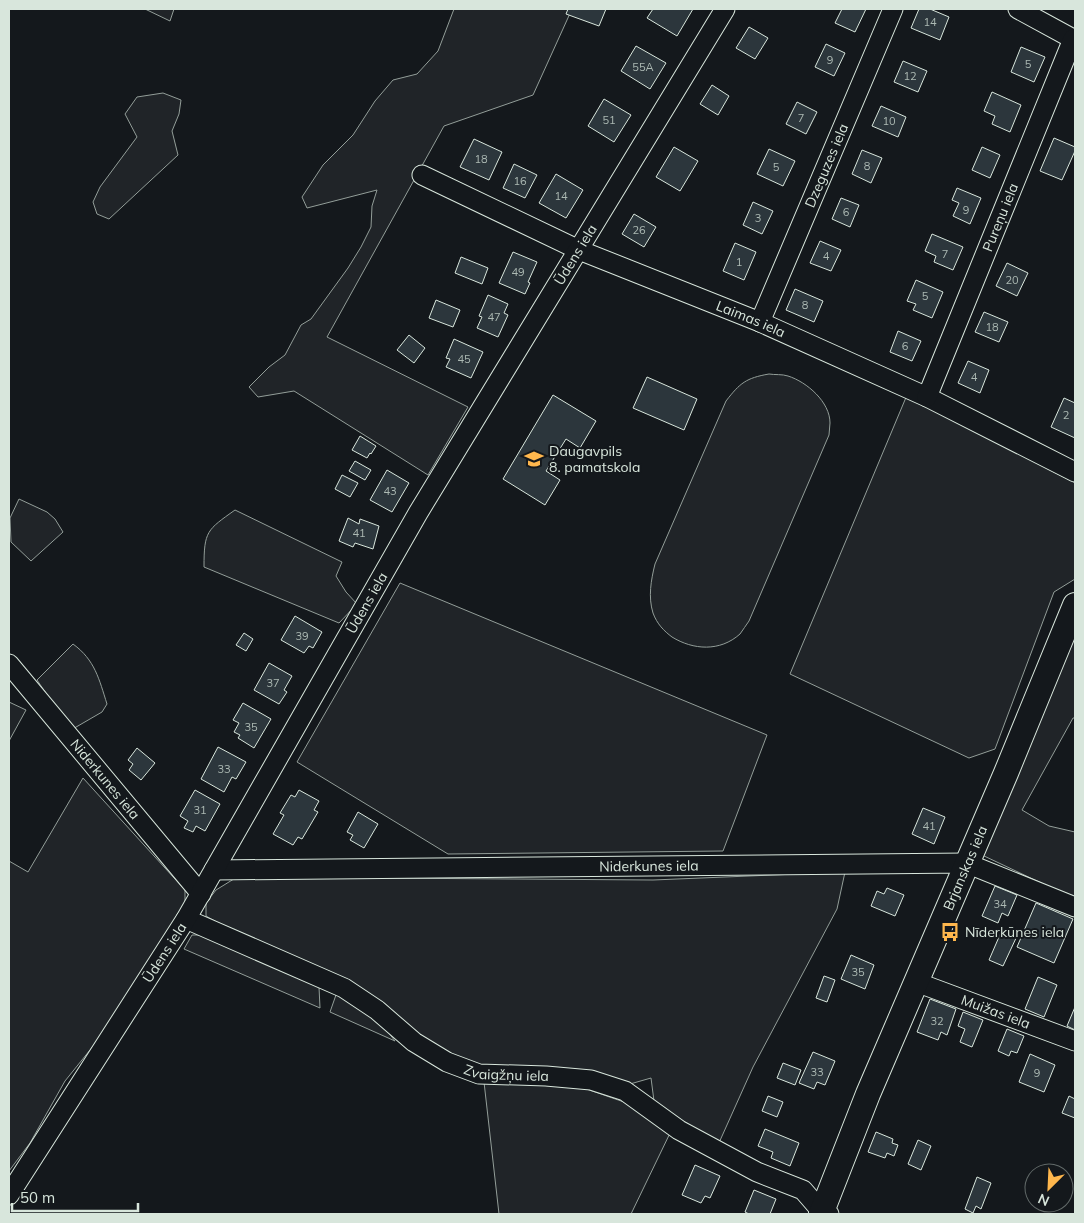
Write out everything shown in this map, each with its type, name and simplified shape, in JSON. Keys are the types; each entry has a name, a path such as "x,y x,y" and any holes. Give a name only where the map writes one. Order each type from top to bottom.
{"main road":[{"name":"Brjanskas iela","path":"824,1213 868,1094 1006,773 1075,605"}],"street":[{"name":"Ūdens iela","path":"9,1195 186,919 418,513 725,9"},
{"name":"Dzeguzes iela","path":"760,322 892,9"},
{"path":"1018,9 1074,39"},
{"name":"Pureņu iela","path":"927,397 1074,39"},
{"name":"Laimas iela","path":"422,175 579,250 760,322 927,397 1075,472"},
{"name":"Niderkunes iela","path":"9,664 201,894"},
{"name":"Niderkunes iela","path":"214,870 966,863 1075,907"},
{"name":"Zvaigžņu iela","path":"186,919 344,988 377,1010 414,1042 447,1062 478,1074 546,1076 591,1080 625,1091 680,1130 757,1172 803,1190 824,1213"},
{"name":"Muižas iela","path":"916,982 1075,1041"}],"shaded area":[{"path":"145,9 174,9 170,21"},
{"path":"454,9 572,9 533,95 444,126 327,337 468,407 428,475 294,391 258,397 249,387 269,367 285,355 301,325 311,319 348,268 371,227 372,206 377,190 307,208 302,197 323,165 353,135 375,101 393,80 417,74 438,51"},
{"path":"163,93 181,100 179,114 172,131 178,155 109,219 97,214 93,202 100,187 137,137 125,114 137,97"},
{"path":"769,374 786,375 795,379 810,388 822,400 829,415 829,435 749,621 740,634 724,644 706,647 689,645 669,635 655,617 651,607 650,595 655,564 726,401 744,382"},
{"path":"907,395 1075,483 1075,579 1054,592 995,749 969,758 790,674"},
{"path":"19,499 47,512 55,519 63,532 31,561 11,542 10,518"},
{"path":"235,510 342,562 336,576 346,592 357,604 339,623 204,567 206,538 209,532 218,522"},
{"path":"400,583 767,735 723,851 448,854 297,762"},
{"path":"1075,634 1075,718 1073,718 1022,810 1049,826 1075,832 1075,899 982,855"},
{"path":"73,644 91,663 99,678 107,704 102,712 71,730 37,680"},
{"path":"9,702 26,710 9,741"},
{"path":"83,778 185,890 185,908 115,1019 65,1081 30,1143 9,1171 9,861 28,872"},
{"path":"845,872 837,909 753,1067 718,1145 654,1101 651,1078 630,1084 471,1064 453,1056 206,916 206,903 216,890 237,877 653,880"},
{"path":"192,935 207,935 319,987 320,1008 184,949"},
{"path":"337,992 379,1020 395,1041 330,1012"},
{"path":"484,1082 572,1084 624,1102 672,1129 631,1214 499,1214"}],"building":[{"path":"568,9 606,9 599,26 566,14"},
{"path":"653,9 693,9 677,36 647,18"},
{"path":"842,9 866,9 855,32 835,23"},
{"path":"919,9 930,9 949,17 940,40 911,28"},
{"path":"749,27 768,38 755,59 736,48"},
{"path":"826,44 845,53 834,76 815,67"},
{"path":"636,46 666,63 650,89 621,71"},
{"path":"1021,47 1045,57 1034,82 1011,72"},
{"path":"903,61 927,71 918,92 894,82"},
{"path":"712,85 729,96 718,115 700,104"},
{"path":"992,92 1021,105 1010,132 992,124 995,116 984,111"},
{"path":"604,99 631,115 614,142 588,126"},
{"path":"797,102 817,112 806,134 786,124"},
{"path":"881,106 906,117 898,137 872,126"},
{"path":"1054,138 1075,147 1062,180 1040,171"},
{"path":"474,139 502,152 489,180 460,167"},
{"path":"674,147 698,161 680,191 656,177"},
{"path":"982,147 1000,155 990,178 972,170"},
{"path":"769,149 795,161 783,186 757,174"},
{"path":"862,150 882,158 871,183 852,174"},
{"path":"514,164 537,175 525,198 503,188"},
{"path":"556,174 583,190 566,218 539,203"},
{"path":"957,188 981,198 970,224 953,216 959,203 952,200"},
{"path":"841,198 859,205 850,227 832,219"},
{"path":"753,202 773,211 762,234 743,225"},
{"path":"634,214 656,227 644,247 622,234"},
{"path":"932,234 963,247 953,270 934,262 936,256 925,251"},
{"path":"820,241 841,250 831,271 810,263"},
{"path":"735,243 756,252 744,280 723,271"},
{"path":"513,252 537,262 525,294 499,283"},
{"path":"461,257 488,268 482,284 455,273"},
{"path":"1007,263 1028,273 1017,296 996,286"},
{"path":"916,280 943,292 932,318 913,310 916,304 907,301"},
{"path":"795,289 823,301 814,322 786,310"},
{"path":"488,295 508,304 504,313 508,315 498,337 477,328 482,317 479,316"},
{"path":"436,300 460,310 453,327 429,318"},
{"path":"984,312 1008,322 999,342 975,332"},
{"path":"898,331 921,341 912,361 890,352"},
{"path":"409,335 425,348 414,363 397,350"},
{"path":"454,339 483,352 471,378 446,367 450,359 446,358"},
{"path":"968,361 989,370 980,393 958,383"},
{"path":"647,377 697,399 684,430 633,408"},
{"name":"Daugavpils 8. pamatskola","path":"553,395 596,421 580,448 566,439 546,471 560,480 545,505 503,479"},
{"path":"1064,398 1075,403 1075,438 1051,427"},
{"path":"360,436 376,446 367,458 352,450"},
{"path":"355,461 371,470 365,480 349,471"},
{"path":"387,470 409,483 392,512 370,500"},
{"path":"342,475 358,483 350,497 335,489"},
{"path":"348,518 359,524 360,519 379,526 373,549 355,543 353,547 339,541"},
{"path":"295,616 322,632 313,648 309,646 304,653 281,640"},
{"path":"244,633 253,639 246,651 236,645"},
{"path":"269,663 292,676 284,690 287,692 279,704 254,690"},
{"path":"243,703 271,719 254,748 238,738 240,735 234,732 239,723 233,720"},
{"path":"218,747 246,762 236,779 232,777 224,792 201,779"},
{"path":"137,748 155,763 141,780 129,770 133,764 128,760"},
{"path":"195,790 220,804 205,831 196,826 193,832 184,828 188,821 180,816"},
{"path":"299,790 319,801 314,810 318,812 302,839 298,837 293,845 273,834 284,815 280,813 291,795 295,797"},
{"path":"923,808 945,817 934,844 912,834"},
{"path":"358,812 378,824 364,848 350,840 353,835 347,832"},
{"path":"995,886 1017,895 1008,916 1002,913 998,923 982,916"},
{"path":"887,888 904,895 895,916 871,906 877,891 884,894"},
{"path":"1036,903 1073,919 1054,963 1017,947"},
{"path":"1002,930 1017,936 1003,966 989,960"},
{"path":"851,955 874,965 865,989 841,979"},
{"path":"824,976 835,980 827,1002 816,998"},
{"path":"1038,977 1057,985 1044,1017 1025,1009"},
{"path":"930,999 956,1009 947,1035 941,1032 938,1040 917,1032"},
{"path":"1075,1007 1075,1030 1067,1026"},
{"path":"963,1012 983,1020 972,1047 960,1042 965,1029 958,1026"},
{"path":"1007,1029 1024,1036 1017,1053 1011,1051 1009,1056 998,1051"},
{"path":"813,1052 835,1061 825,1085 817,1082 814,1089 799,1083"},
{"path":"1030,1054 1055,1065 1044,1092 1019,1082"},
{"path":"783,1063 801,1070 795,1085 777,1078"},
{"path":"768,1096 783,1102 777,1117 762,1111"},
{"path":"1069,1096 1075,1099 1075,1118 1062,1113"},
{"path":"765,1129 799,1143 790,1166 771,1158 773,1152 758,1146"},
{"path":"876,1132 893,1139 892,1143 898,1145 894,1156 887,1153 885,1158 868,1152"},
{"path":"918,1140 931,1146 921,1170 908,1164"},
{"path":"695,1165 720,1176 710,1198 705,1196 701,1203 682,1195"},
{"path":"977,1177 991,1183 981,1209 976,1206 973,1213 965,1209"},
{"path":"754,1190 776,1199 770,1214 749,1214 745,1212"}],"place":[{"name":"Daugavpils 8. pamatskola","path":"534,459"},
{"name":"Nīderkūnes iela","path":"950,932"}]}
